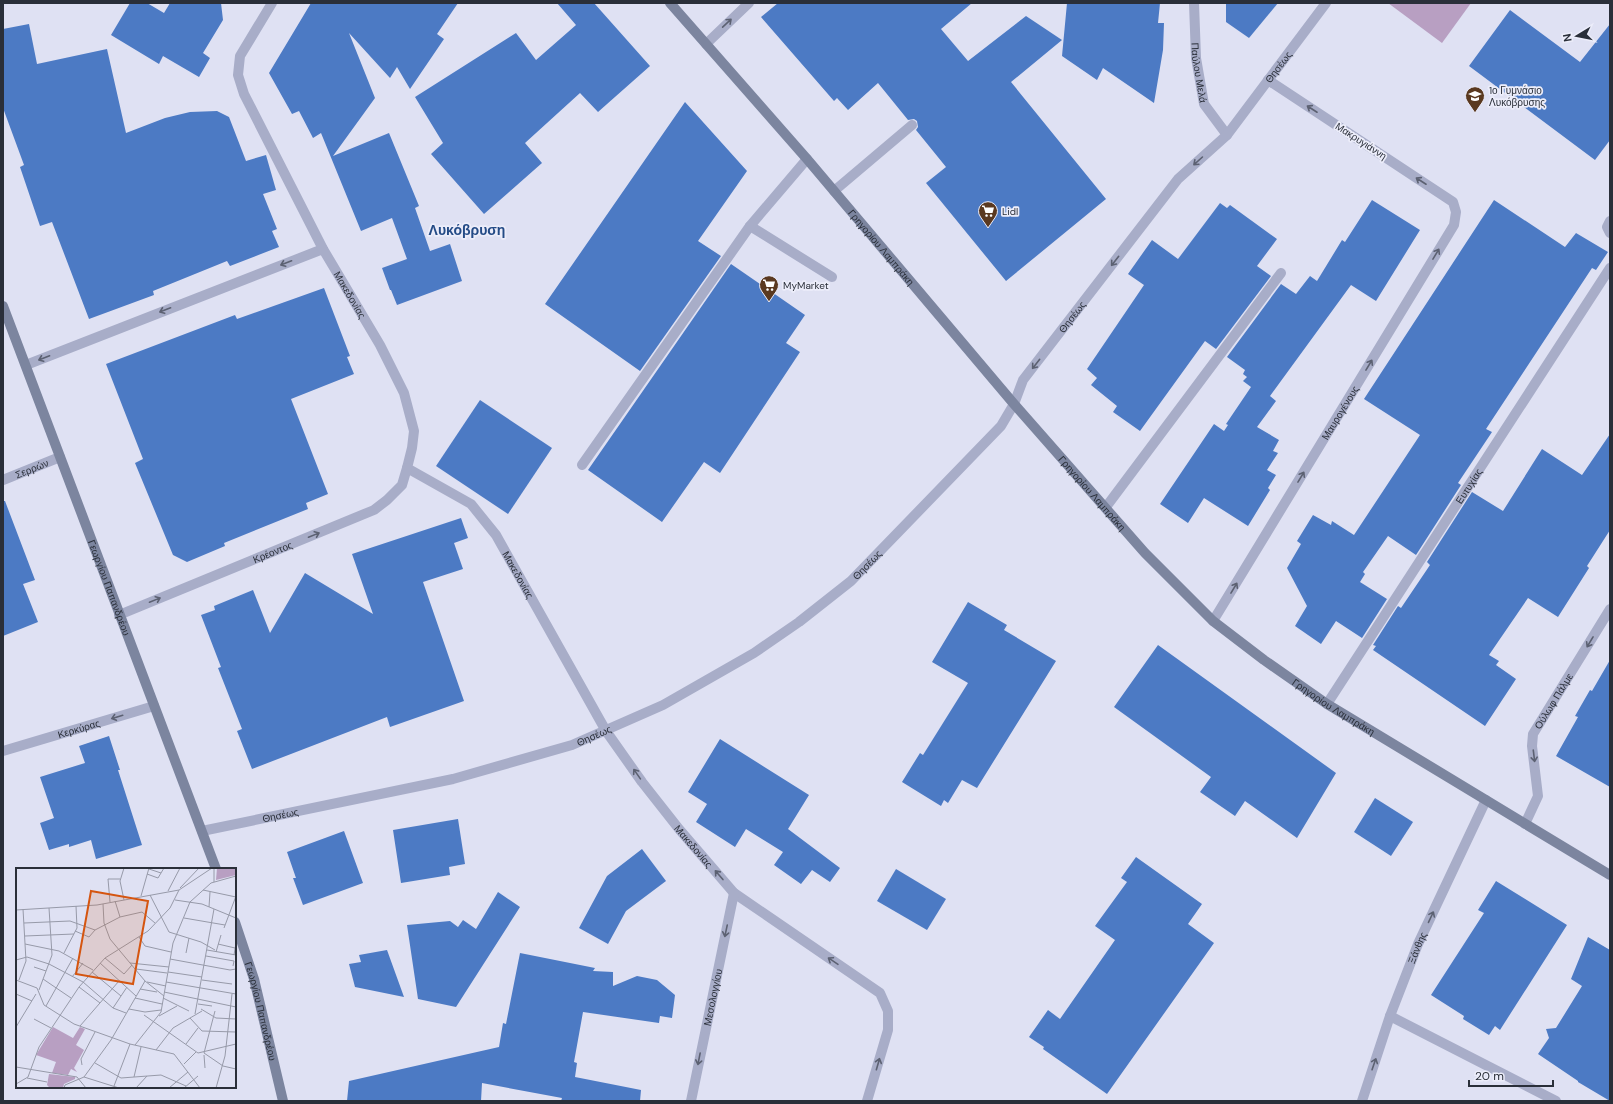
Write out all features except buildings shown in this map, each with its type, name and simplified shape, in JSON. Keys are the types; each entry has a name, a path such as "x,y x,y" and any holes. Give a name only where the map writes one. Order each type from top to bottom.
{"main road":[{"name":"Γρηγορίου Λαμπράκη","path":"670,3 808,159 1014,404 1145,553 1214,621 1264,660 1327,704 1610,875"},
{"name":"Γεωργίου Παπανδρέου","path":"3,306 216,868"},
{"name":"Γεωργίου Παπανδρέου","path":"236,925 254,979 283,1101"}],"street":[{"name":"Μακεδονίας","path":"272,3 240,56 238,75 244,94 323,249 380,345 404,393 414,430 412,448 407,468 471,504 496,535 606,731 642,782 679,829 734,893 880,993 888,1011 888,1030 867,1101"},
{"path":"706,44 749,3"},
{"name":"Παύλου Μελά","path":"1194,3 1196,58 1204,104 1227,135"},
{"name":"Θησέως","path":"202,831 453,779 572,744 606,731 663,705 754,653 799,622 851,581 1000,426 1014,404 1023,380 1178,179 1227,135 1326,3"},
{"name":"Μακρυγιάννη","path":"1268,80 1453,202"},
{"path":"834,191 912,125"},
{"path":"582,465 750,226 808,159"},
{"name":"Μαυρογένους","path":"1214,621 1454,226 1456,212 1453,202"},
{"path":"1610,221 1607,227 1610,233"},
{"path":"750,226 832,277"},
{"path":"26,365 323,249"},
{"name":"Ευτυχίας","path":"1327,704 1606,283 1610,268"},
{"path":"1106,507 1281,273"},
{"name":"Σερρών","path":"3,480 60,457"},
{"name":"Κρέοντος","path":"119,615 374,510 402,485 407,468"},
{"name":"Ούλωφ Πάλμε","path":"1525,824 1538,796 1532,746 1533,734 1610,609"},
{"name":"Κερκύρας","path":"3,751 154,706"},
{"name":"Ξάνθης","path":"1362,1101 1390,1016 1418,944 1486,800"},
{"name":"Μεσολογγίου","path":"691,1101 734,893"},
{"path":"1390,1016 1556,1101"}],"shaded area":[{"path":"1388,3 1471,3 1442,43"}],"place":[{"name":"1ο Γυμνάσιο Λυκόβρυσης","path":"1475,113"},
{"name":"Lidl","path":"988,228"},
{"name":"MyMarket","path":"769,302"}],"district":[{"name":"Λυκόβρυση","path":"467,230"}]}
